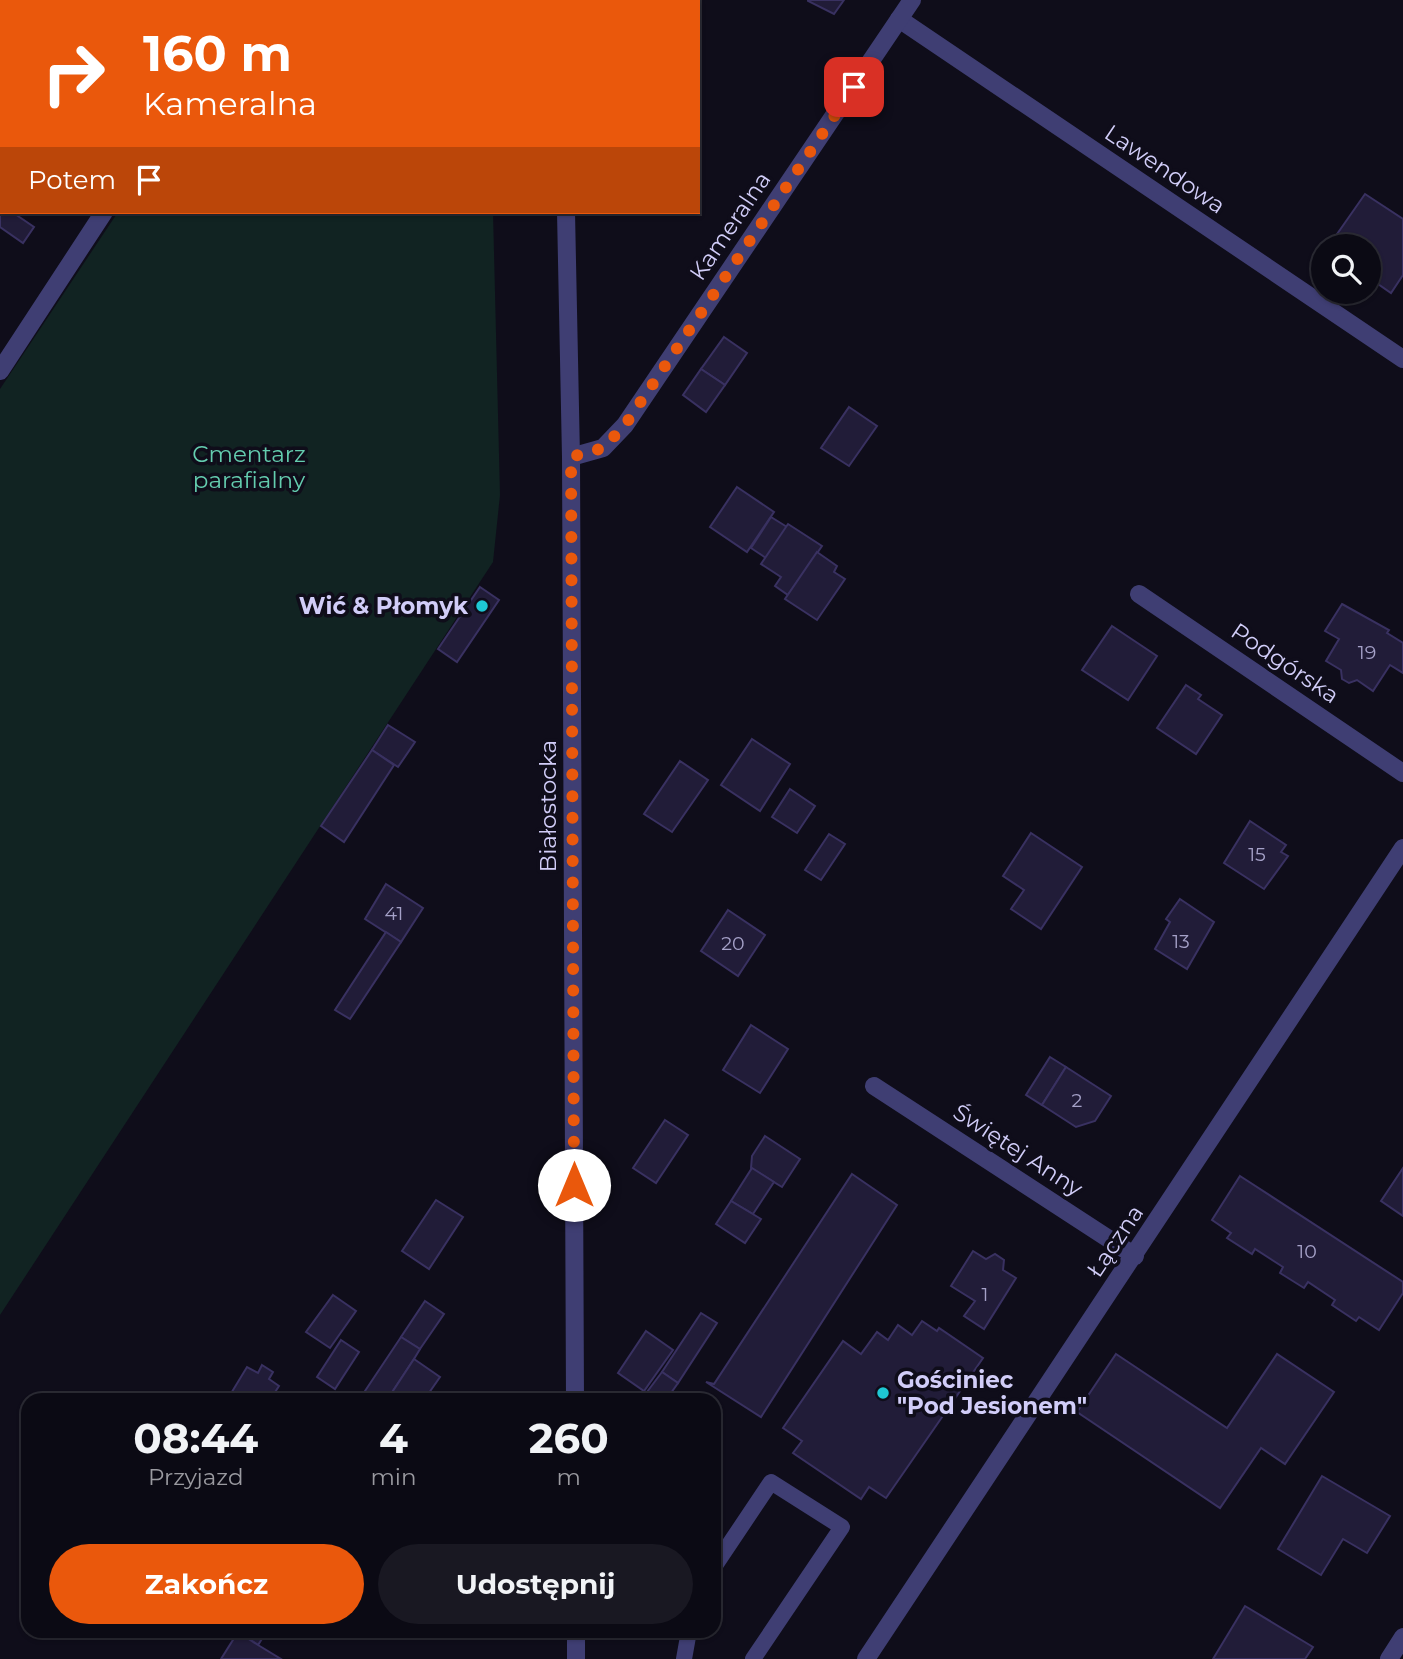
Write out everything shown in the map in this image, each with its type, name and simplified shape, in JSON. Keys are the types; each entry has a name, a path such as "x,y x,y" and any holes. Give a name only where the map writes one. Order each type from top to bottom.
{"street":[{"name":"Kameralna","path":"571,457 603,448 625,425 912,0"},
{"name":"Lawendowa","path":"900,19 1403,359"},
{"path":"0,371 103,214"},
{"name":"Białostocka","path":"566,214 571,457 575,1393"},
{"name":"Podgórska","path":"1139,594 1403,773"},
{"name":"Łączna","path":"866,1659 1403,848"},
{"name":"Świętej Anny","path":"874,1086 1135,1256"},
{"path":"1389,1659 1403,1637"},
{"path":"576,1638 576,1659"}],"lane":[{"path":"721,1557 771,1482 842,1527 753,1659"},
{"path":"684,1659 688,1638"}],"green space":[{"name":"Cmentarz parafialny","path":"117,214 493,214 500,495 493,562 0,1315 0,389"}],"building":[{"path":"808,0 844,0 834,14 808,1"},
{"path":"1365,194 1403,219 1403,275 1391,293 1381,286 1381,234 1337,234"},
{"path":"0,214 15,214 34,227 23,243 0,227"},
{"path":"724,337 747,353 725,385 701,369"},
{"path":"701,369 725,385 706,412 683,395"},
{"path":"849,407 877,426 849,466 821,448"},
{"path":"737,487 774,512 747,552 710,527"},
{"path":"771,517 787,527 766,558 751,548"},
{"path":"788,524 822,546 788,595 775,586 781,577 761,564"},
{"path":"817,552 837,566 834,572 845,579 817,620 785,599"},
{"path":"480,587 499,600 457,662 438,649"},
{"path":"1342,604 1389,630 1387,633 1403,643 1403,673 1390,665 1373,691 1357,680 1349,683 1342,679 1341,670 1326,661 1339,639 1325,631"},
{"path":"1112,626 1157,656 1128,700 1082,670"},
{"path":"1186,685 1201,695 1198,699 1222,715 1196,754 1157,728"},
{"path":"388,725 415,742 398,767 372,750"},
{"path":"752,739 790,764 760,811 721,785"},
{"path":"372,750 394,765 344,842 321,826"},
{"path":"680,761 708,780 672,832 644,814"},
{"path":"790,789 815,806 797,833 772,817"},
{"path":"1250,821 1286,845 1281,852 1288,856 1264,889 1224,863"},
{"path":"1031,833 1082,867 1041,929 1011,909 1024,890 1003,876"},
{"path":"829,834 845,844 821,880 805,870"},
{"path":"386,884 423,908 401,942 365,919"},
{"path":"1180,899 1214,922 1187,969 1155,949 1170,922 1166,919"},
{"path":"728,910 765,935 738,976 701,951"},
{"path":"386,932 401,942 350,1019 335,1010"},
{"path":"751,1025 788,1049 760,1093 723,1070"},
{"path":"1050,1057 1066,1067 1042,1105 1026,1095"},
{"path":"1066,1067 1111,1096 1095,1121 1076,1127 1042,1105"},
{"path":"665,1120 688,1135 656,1183 633,1168"},
{"path":"765,1136 800,1159 782,1187 751,1168 752,1156"},
{"path":"752,1168 774,1182 753,1214 731,1201"},
{"path":"1403,1168 1403,1216 1381,1201"},
{"path":"852,1174 897,1205 761,1417 706,1382 714,1384"},
{"path":"1240,1176 1403,1282 1403,1293 1379,1330 1359,1317 1356,1321 1332,1305 1335,1300 1308,1282 1304,1288 1280,1273 1283,1267 1255,1249 1252,1254 1227,1238 1231,1233 1212,1220"},
{"path":"436,1200 463,1217 429,1269 402,1251"},
{"path":"731,1201 761,1219 745,1243 716,1224"},
{"path":"973,1251 986,1259 995,1254 1004,1260 1003,1270 1016,1278 984,1329 964,1316 975,1301 951,1286"},
{"path":"333,1295 356,1311 330,1348 306,1332"},
{"path":"425,1301 444,1314 420,1349 401,1337"},
{"path":"701,1313 717,1323 678,1383 662,1372"},
{"name":"Gościniec \"Pod Jesionem\"","path":"922,1321 937,1331 939,1328 983,1358 886,1498 869,1487 861,1499 793,1453 802,1441 783,1428 843,1341 861,1354 877,1332 888,1340 898,1325 912,1335"},
{"path":"646,1331 673,1350 644,1391 618,1373"},
{"path":"401,1337 420,1349 392,1393 364,1393"},
{"path":"341,1340 359,1352 335,1389 317,1377"},
{"path":"1116,1354 1227,1428 1277,1354 1334,1392 1285,1464 1261,1448 1220,1508 1077,1412"},
{"path":"414,1359 440,1377 429,1393 392,1393"},
{"path":"262,1365 273,1372 269,1379 279,1386 274,1393 231,1393 247,1367 258,1373"},
{"path":"662,1372 678,1383 671,1393 646,1393"},
{"path":"1322,1476 1390,1516 1367,1553 1343,1539 1321,1575 1278,1549"},
{"path":"1245,1606 1313,1647 1305,1659 1213,1659"},
{"path":"234,1638 247,1638 281,1659 221,1659"},
{"path":"248,1638 262,1638 258,1645"}],"place":[{"name":"Wić & Płomyk","path":"482,606"},
{"name":"Gościniec \"Pod Jesionem\"","path":"883,1393"}],"route":[{"path":"574,1185 571,457 603,448 625,425 854,87"}]}
